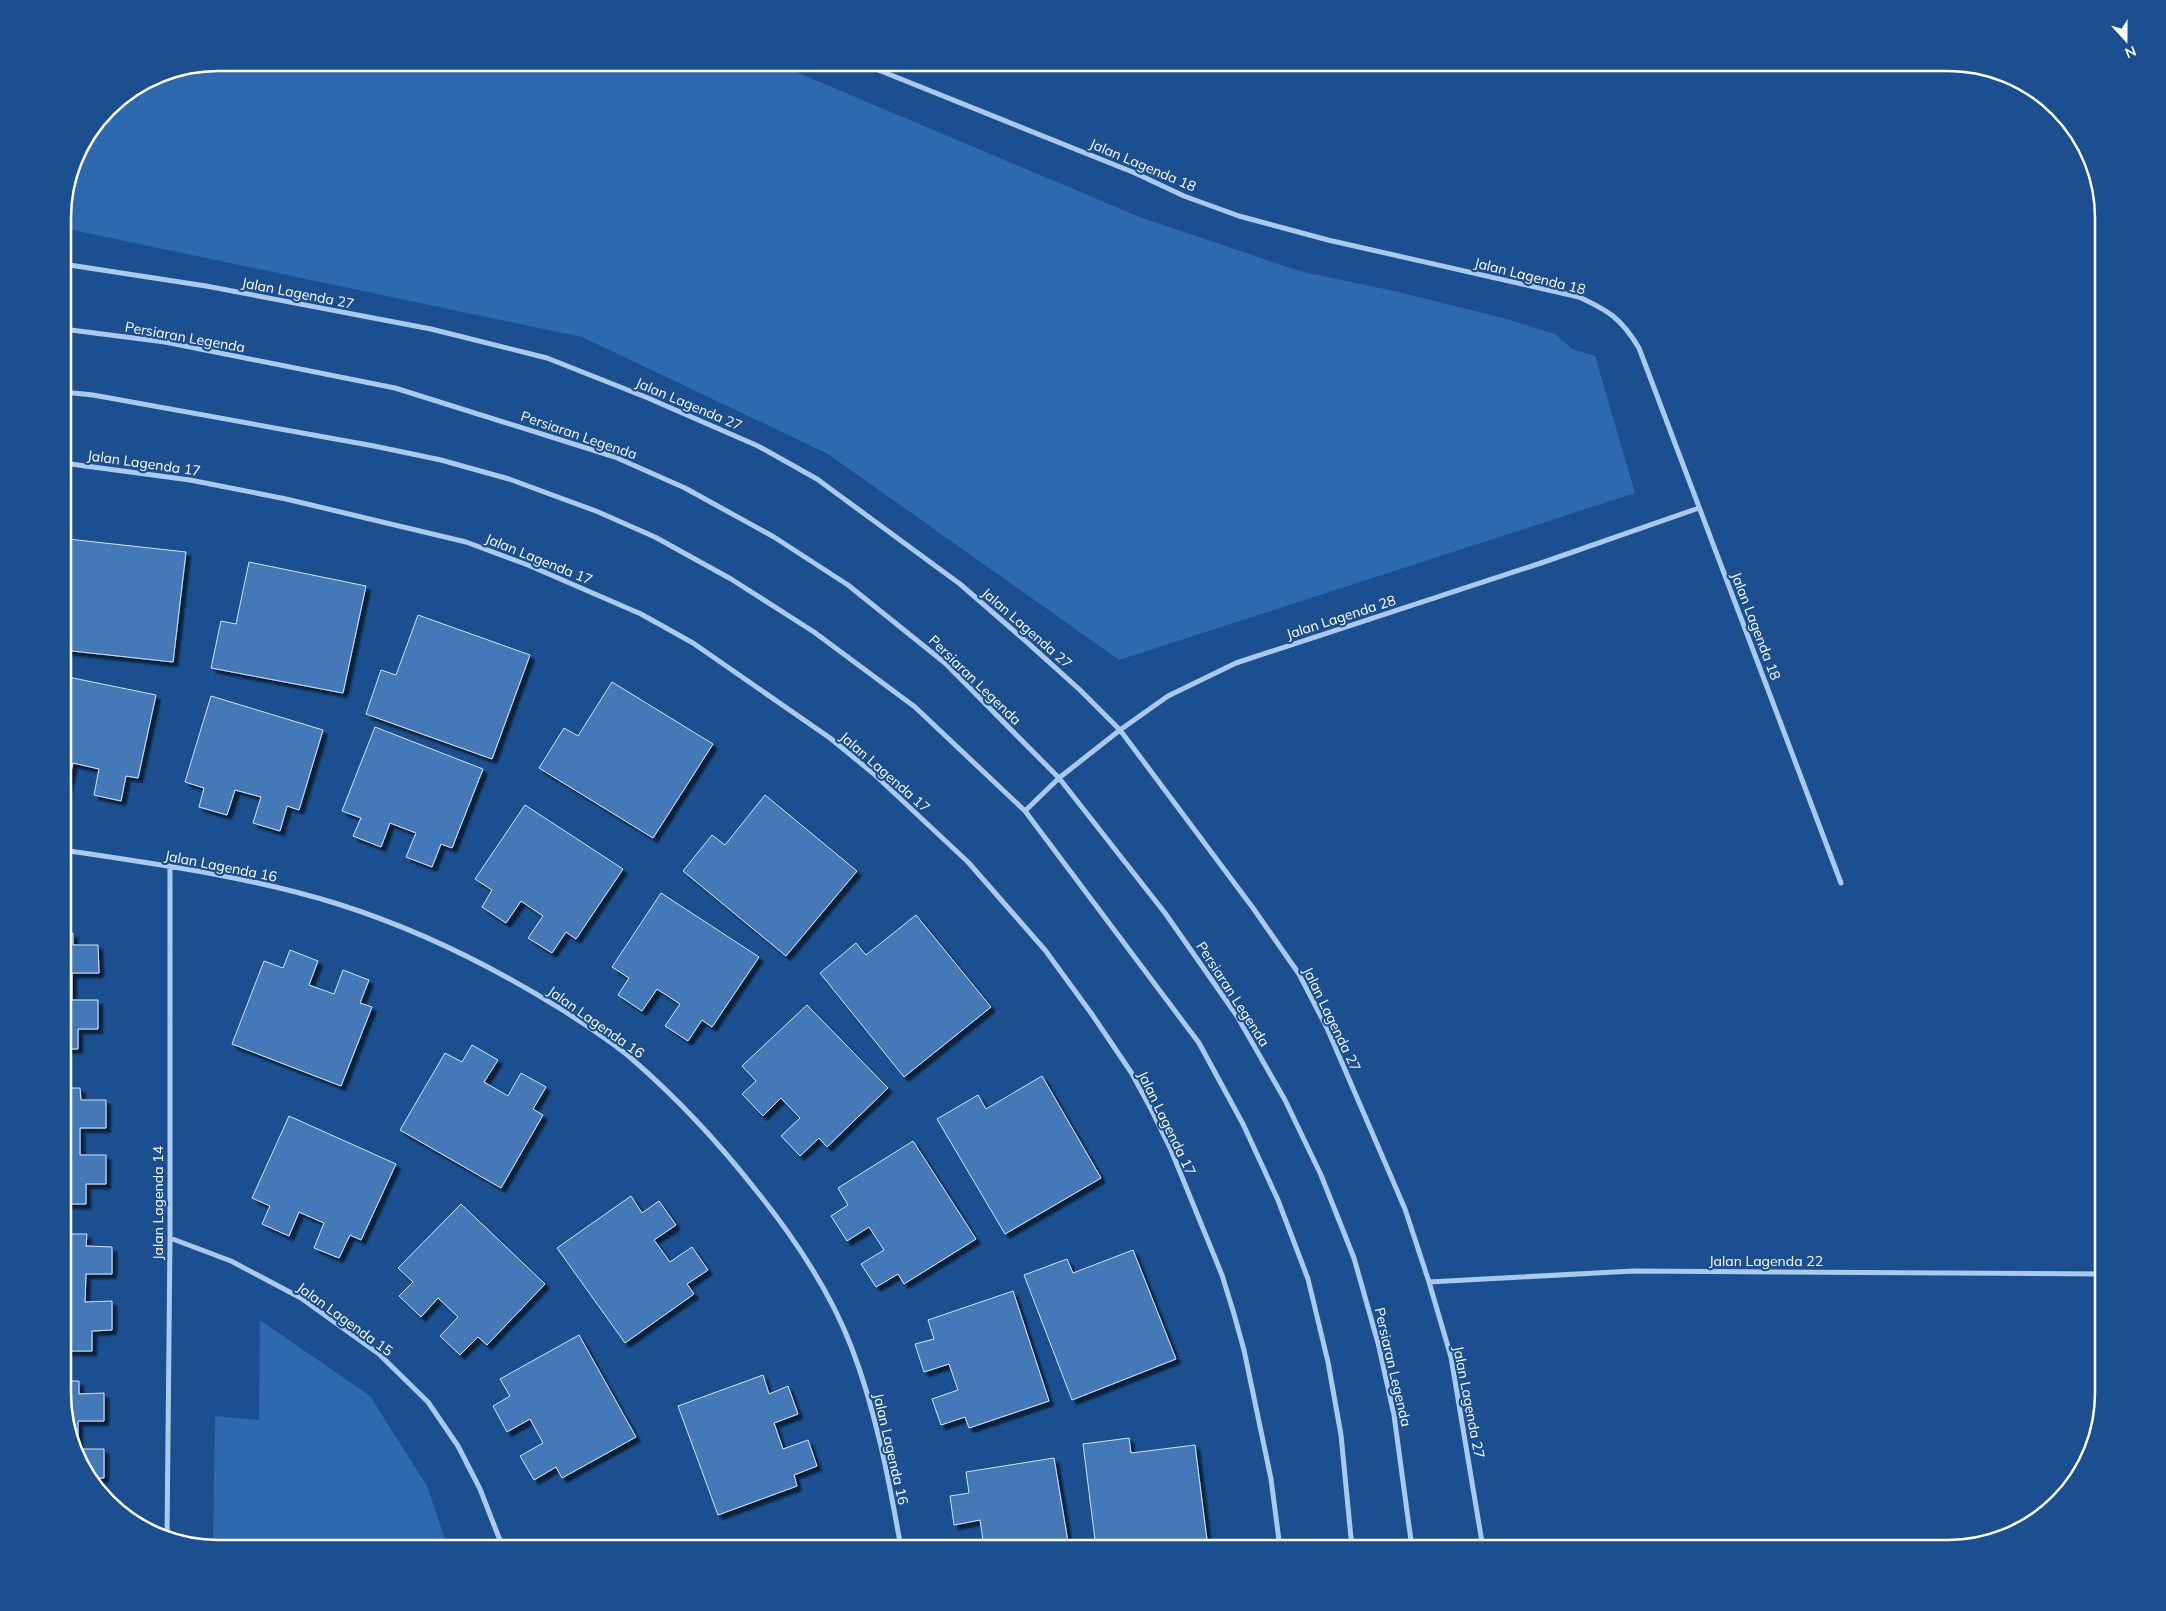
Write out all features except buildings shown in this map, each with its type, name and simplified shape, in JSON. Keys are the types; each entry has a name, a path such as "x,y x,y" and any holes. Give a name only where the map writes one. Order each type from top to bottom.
{"street":[{"name":"Jalan Lagenda 18","path":"885,72 1240,216 1328,240 1579,298 1607,311 1628,329 1639,348 1841,882"},
{"name":"Jalan Lagenda 27","path":"72,265 206,286 430,329 547,358 648,398 750,442 817,479 960,584 1080,690 1120,730 1253,908 1299,974 1327,1028 1405,1209 1429,1282 1451,1357 1483,1540"},
{"name":"Persiaran Legenda","path":"72,330 165,342 395,388 616,457 685,488 774,537 848,585 945,663 1059,778 1165,913 1237,1016 1285,1100 1321,1175 1354,1258 1378,1343 1394,1415 1411,1540"},
{"path":"72,393 92,395 422,456 509,479 596,511 655,537 732,579 814,632 915,707 1025,811 1199,1043 1243,1124 1278,1200 1308,1279 1328,1362 1341,1435 1351,1540"},
{"name":"Jalan Lagenda 17","path":"72,464 190,480 286,499 466,542 528,565 641,614 693,643 830,738 874,774 968,862 1045,950 1091,1013 1130,1072 1150,1107 1178,1168 1222,1275 1234,1314 1244,1350 1271,1479 1279,1540"},
{"name":"Jalan Lagenda 28","path":"1025,811 1059,778 1120,730 1168,696 1236,663 1544,562 1699,508"},
{"name":"Jalan Lagenda 16","path":"72,851 170,866 256,882 339,904 398,926 492,969 577,1019 630,1057 680,1104 733,1161 779,1219 818,1278 850,1344 874,1414 898,1540"},
{"name":"Jalan Lagenda 14","path":"167,1530 170,1238 170,866"},
{"name":"Jalan Lagenda 15","path":"170,1238 231,1261 301,1298 379,1354 428,1402 458,1446 480,1489 500,1540"},
{"name":"Jalan Lagenda 22","path":"1429,1282 1633,1272 2095,1274"}],"shaded area":[{"path":"208,72 795,72 1137,216 1299,271 1394,291 1503,318 1555,334 1572,349 1595,356 1635,493 1119,660 828,454 582,337 72,230 72,208 76,180 86,153 114,114 153,86 189,74"},
{"path":"260,1320 370,1396 427,1486 445,1540 213,1540 215,1416 259,1420"}]}
